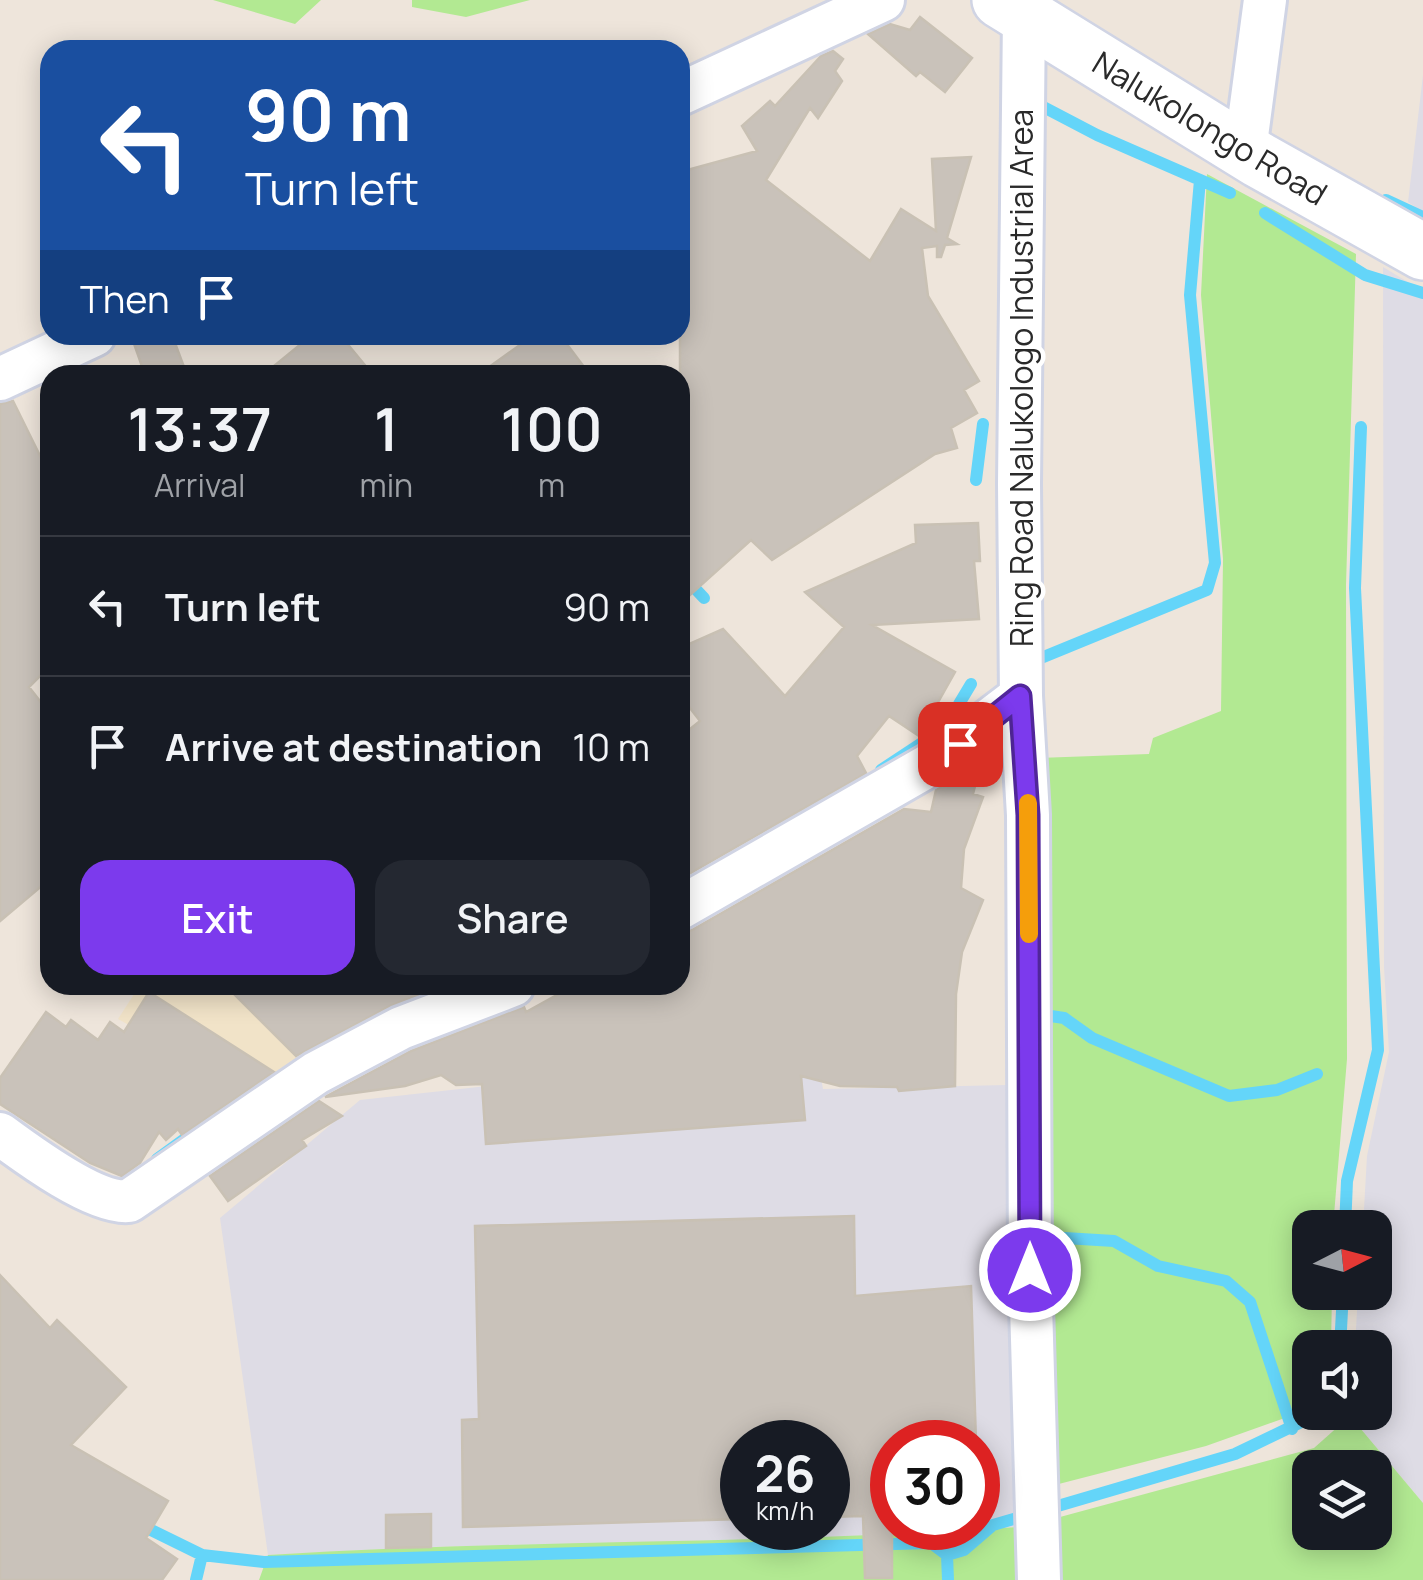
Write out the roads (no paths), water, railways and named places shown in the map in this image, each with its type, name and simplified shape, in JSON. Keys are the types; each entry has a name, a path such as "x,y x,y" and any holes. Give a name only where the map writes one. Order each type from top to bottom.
{"street":[{"path":"690,89 883,0"},
{"path":"1245,151 1265,0"},
{"name":"Nalukolongo Road","path":"1012,8 1245,151 1423,252"},
{"name":"Ring Road Nalukologo Industrial Area","path":"1012,8 1020,696 1028,815 1030,1270 1039,1580"},
{"path":"0,379 73,345"},
{"path":"690,902 933,763 1020,696"},
{"path":"0,1134 91,1190 129,1202 316,1073 400,1028 487,995"}],"waterway":[{"path":"1032,101 1097,135 1230,193"},
{"path":"1041,658 1207,590 1215,563 1190,295 1200,180"},
{"path":"1386,200 1423,217"},
{"path":"1265,213 1365,275 1423,293"},
{"path":"976,480 983,424"},
{"path":"1346,1210 1347,1181 1378,1050 1355,588 1361,427"},
{"path":"690,583 704,598"},
{"path":"959,704 971,684"},
{"path":"881,770 934,735 951,717"},
{"path":"1044,1007 1044,1015 1064,1018 1092,1038 1229,1096 1277,1090 1317,1074"},
{"path":"157,1159 197,1130"},
{"path":"1048,1237 1114,1241 1158,1266 1226,1281 1250,1302 1292,1429"},
{"path":"1341,1330 1342,1310"},
{"path":"948,1580 947,1555 964,1550 993,1525 1235,1454 1292,1426"},
{"path":"139,1524 202,1555 264,1562 931,1543 947,1555"},
{"path":"196,1580 202,1555"}]}
